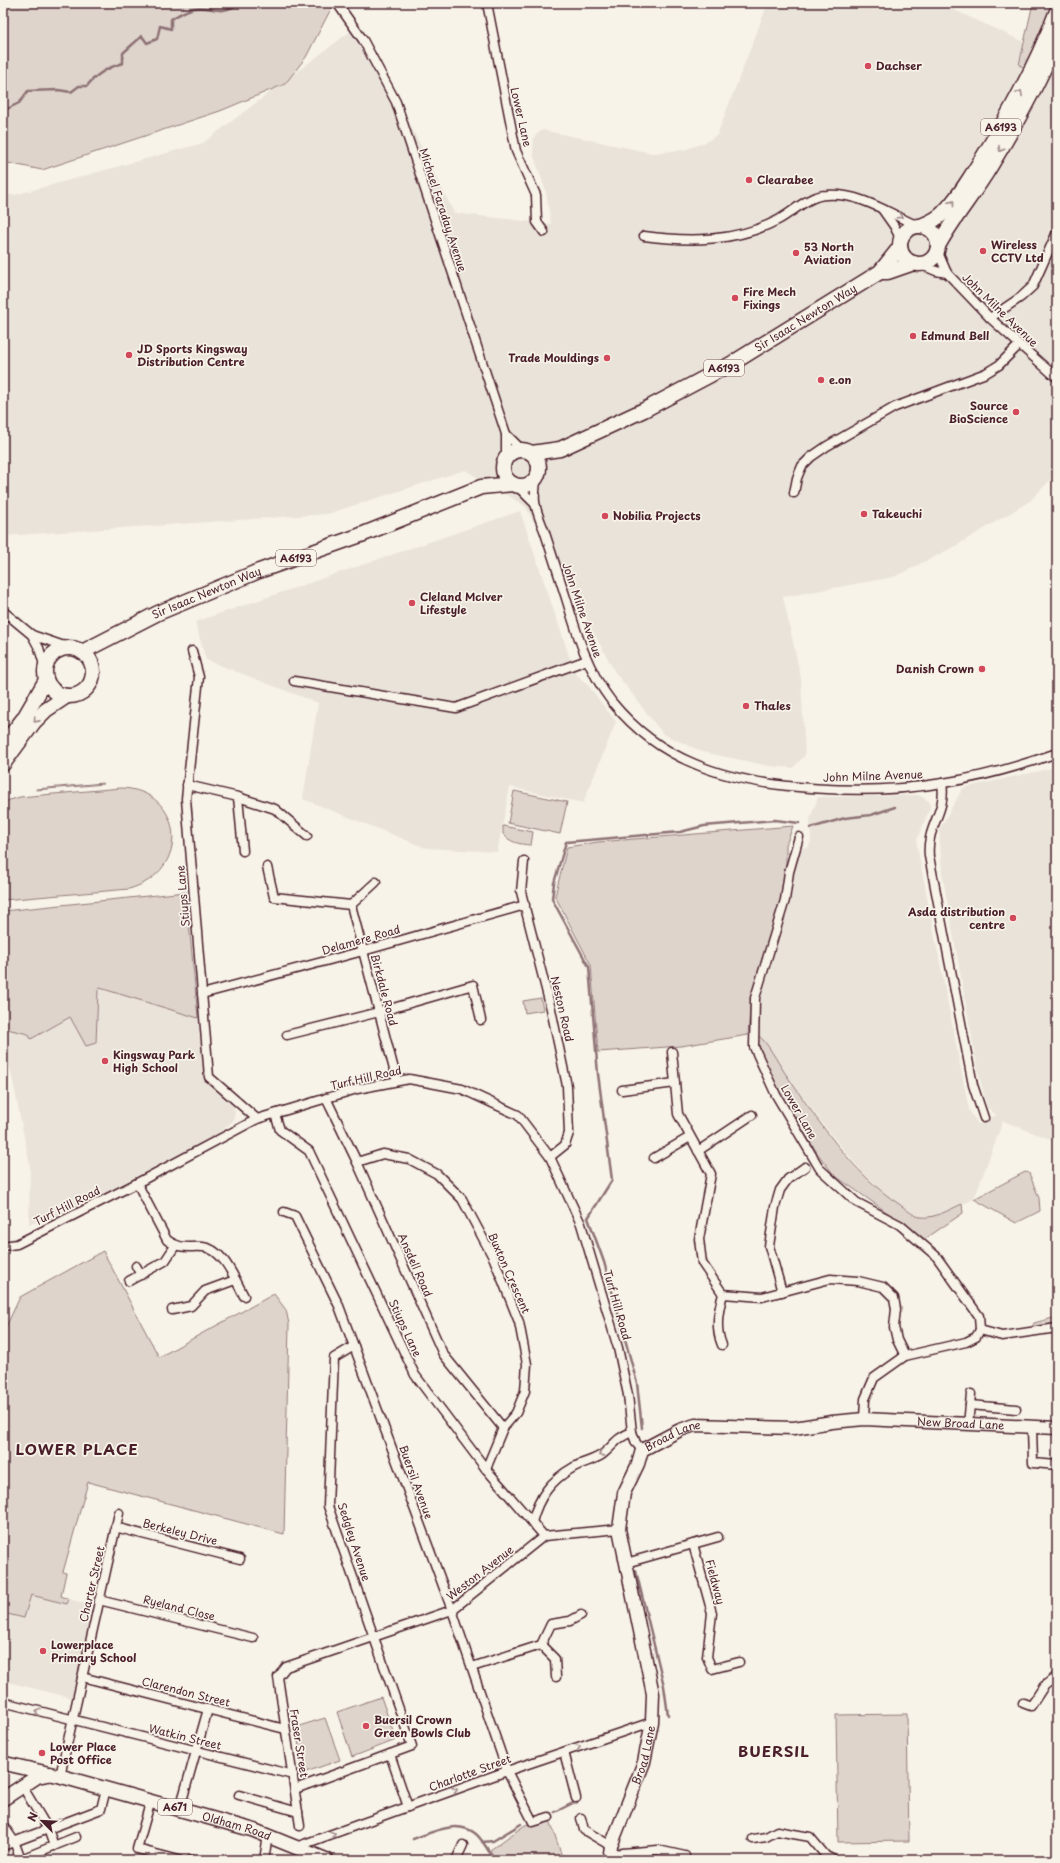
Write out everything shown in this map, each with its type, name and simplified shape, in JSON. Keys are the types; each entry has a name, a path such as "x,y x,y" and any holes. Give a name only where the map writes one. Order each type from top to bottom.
{"highway":[{"name":"A6193","path":"900,244 907,230 932,221 944,212 968,180 1007,118 1027,80 1057,11"},
{"name":"A6193","path":"916,263 930,260 948,228 990,169 1021,114 1057,40"},
{"path":"919,226 934,232 938,248"},
{"path":"900,244 905,257 916,263"},
{"name":"Sir Isaac Newton Way","path":"538,473 560,450 644,410 732,364 880,272 900,244"},
{"name":"Sir Isaac Newton Way","path":"880,272 888,272 916,263"},
{"name":"Sir Isaac Newton Way","path":"527,452 560,450"},
{"name":"A6193","path":"504,462 513,452 527,452"},
{"path":"527,452 538,463 538,473"},
{"path":"504,462 505,476 515,485"},
{"name":"Sir Isaac Newton Way","path":"481,487 504,462"},
{"name":"A6193","path":"515,485 528,484 538,473"},
{"name":"Sir Isaac Newton Way","path":"76,650 182,607 259,571 361,535 481,487 515,485"},
{"name":"Sir Isaac Newton Way","path":"91,663 113,636"},
{"name":"A6193","path":"3,746 24,718 46,674 47,662 56,651 76,650"},
{"path":"3,764 34,722 46,710 67,696 78,693 88,686 92,671 91,663 76,650"},
{"path":"46,674 54,691 67,696"}],"main road":[{"name":"New Broad Lane","path":"864,1419 1057,1428"},
{"name":"Broad Lane","path":"610,1853 644,1762 652,1722 653,1694 619,1529 624,1493 638,1464 642,1450 680,1430 695,1425 794,1428 864,1419"},
{"name":"Oldham Road","path":"7,1764 56,1775 180,1808 268,1835 327,1860"},
{"name":"A671","path":"7,1764 21,1775 24,1790"},
{"path":"3,1799 24,1790 38,1776 56,1775"}],"street":[{"name":"Michael Faraday Avenue","path":"337,3 363,40 396,102 506,434"},
{"name":"Lower Lane","path":"487,3 516,151 536,195 537,222 544,232"},
{"path":"644,236 671,240 698,240 752,231 778,220 810,200 824,195 843,195 870,203 919,226"},
{"path":"881,208 894,226 900,244"},
{"path":"990,318 1021,297 1033,286 1057,232"},
{"name":"John Milne Avenue","path":"938,248 947,273 990,318 1057,378"},
{"name":"John Milne Avenue","path":"916,263 936,271 947,273"},
{"path":"794,493 797,478 802,466 819,451 869,420 895,407 986,373 999,365 1019,345"},
{"path":"506,434 527,452"},
{"path":"504,462 506,434"},
{"name":"John Milne Avenue","path":"538,473 535,504 587,660 604,690 636,728 668,751 704,768 751,780 817,788 872,789 942,784 1025,764 1057,753"},
{"name":"John Milne Avenue","path":"515,485 535,504"},
{"path":"3,611 32,635 76,650"},
{"path":"32,635 39,648 46,674"},
{"name":"Stiups Lane","path":"192,651 199,677 186,799 209,1078 257,1119"},
{"path":"294,681 456,708 587,660"},
{"path":"942,784 944,801 931,831 928,843 929,856 973,1084 984,1118"},
{"path":"187,785 238,797 275,809 307,836"},
{"path":"238,797 243,852"},
{"name":"Lower Lane","path":"801,841 789,872 786,900 755,998 753,1032 754,1047 776,1095 820,1170 856,1202 900,1225 936,1256 980,1316 980,1330"},
{"name":"Neston Road","path":"524,861 521,892 551,1009 567,1086 569,1133 564,1145 550,1157"},
{"path":"267,867 274,896 351,905 376,882"},
{"name":"Birkdale Road","path":"351,905 397,1081"},
{"name":"Delamere Road","path":"202,994 363,951 525,905"},
{"path":"287,1035 379,1012 472,985 481,1020"},
{"path":"672,1052 678,1114 711,1174 699,1239 702,1263 723,1294"},
{"name":"Turf Hill Road","path":"3,1246 17,1244 137,1184 257,1119 357,1089 409,1079 462,1088 518,1115 550,1157 581,1224 618,1348 628,1395 632,1432 636,1443 642,1450"},
{"path":"622,1090 675,1084"},
{"name":"Ansdell Road","path":"326,1098 357,1162 443,1354 503,1428"},
{"name":"Stiups Lane","path":"275,1114 280,1130 309,1152 415,1375 486,1469 544,1536"},
{"path":"698,1150 752,1115"},
{"path":"654,1158 690,1137"},
{"name":"Buxton Crescent","path":"357,1162 383,1154 409,1159 437,1174 462,1199 494,1259 519,1322 527,1364 525,1391 516,1413 503,1428 486,1469"},
{"path":"782,1292 768,1246 775,1207 780,1190 788,1179 805,1167"},
{"path":"137,1184 167,1240 175,1246 205,1247 221,1256 244,1296"},
{"name":"Buersil Avenue","path":"284,1212 296,1216 339,1306 452,1610 508,1771 533,1822 549,1817"},
{"path":"129,1281 165,1261 175,1246"},
{"path":"136,1266 141,1274"},
{"path":"723,1294 762,1297 830,1279 858,1281 883,1287 894,1298 896,1309 894,1327 897,1340 905,1356"},
{"path":"172,1310 191,1306 205,1291 235,1280"},
{"path":"722,1345 719,1338 717,1315 723,1294"},
{"path":"864,1419 865,1399 874,1378 905,1356 966,1342 976,1337 980,1330 1002,1336 1057,1328"},
{"name":"Sedgley Avenue","path":"354,1346 334,1358 328,1506 412,1746 390,1754"},
{"path":"968,1425 971,1394"},
{"path":"970,1405 1016,1409"},
{"path":"1032,1427 1033,1462 1057,1465"},
{"path":"532,1522 536,1506 550,1483 574,1467 602,1455 620,1437 632,1432"},
{"name":"Charter Street","path":"56,1775 72,1721 119,1513"},
{"name":"Berkeley Drive","path":"116,1527 240,1558"},
{"path":"544,1536 619,1529"},
{"name":"Weston Avenue","path":"286,1667 452,1610 544,1536"},
{"path":"626,1563 718,1537"},
{"name":"Fieldway","path":"693,1544 712,1613 707,1657 712,1669 739,1662"},
{"name":"Ryeland Close","path":"99,1600 254,1638"},
{"path":"472,1667 541,1645 551,1624 570,1621 581,1615"},
{"path":"541,1645 555,1660 556,1677"},
{"name":"Fraser Street","path":"286,1667 278,1678 300,1826"},
{"path":"1023,1702 1031,1706 1044,1686 1057,1676"},
{"name":"Clarendon Street","path":"82,1677 285,1729"},
{"name":"Watkin Street","path":"3,1702 72,1721 293,1775"},
{"path":"180,1808 208,1709"},
{"name":"Charlotte Street","path":"296,1847 508,1771 652,1722"},
{"path":"564,1752 576,1798"},
{"path":"295,1789 390,1754 408,1807"},
{"path":"3,1846 101,1810 106,1789"},
{"path":"24,1790 48,1829 54,1846"},
{"path":"239,1795 298,1812"},
{"path":"151,1800 137,1849 179,1860"},
{"path":"581,1818 584,1830 610,1853 658,1850 685,1856"},
{"path":"4,1827 14,1841 21,1859 76,1837"},
{"path":"753,1839 766,1838 777,1830 810,1837 826,1856 834,1860"},
{"path":"264,1860 268,1835"},
{"path":"456,1860 463,1845"}],"shaded area":[{"path":"3,3 334,3 306,57 285,84 220,111 42,170 3,162"},
{"path":"768,3 939,3 1057,57 1057,473 1030,501 954,547 894,577 783,597 801,678 805,755 793,768 769,766 703,752 663,734 615,672 525,506 465,470 327,514 3,536 3,194 15,195 203,143 360,24 454,213 551,224 546,192 533,153 534,137 542,130 652,153 684,150 706,142 717,135"},
{"path":"1033,3 1054,3 1026,68 1019,65"},
{"path":"520,511 575,673 588,685 616,722 583,803 510,787 497,852 426,848 303,799 318,703 206,660 195,622"},
{"path":"1057,767 1057,1142 1003,1121 974,1199 933,1218 918,1217 889,1197 864,1174 828,1131 785,1073 765,1042 757,1034 760,1002 787,905 799,847 808,848 811,841 810,819 818,797 919,795 930,802 930,808 917,839 917,846 969,1110 978,1124 996,1115 987,1107 977,1066 942,873 939,830 963,788"},
{"path":"104,784 36,790 36,789"},
{"path":"121,788 142,792 158,802 168,816 173,832 171,850 164,866 150,880 129,889 3,900 3,802 20,797"},
{"path":"514,791 567,802 560,834 508,823"},
{"path":"503,826 533,832 531,845 519,843 509,839 503,834"},
{"path":"793,826 786,845 784,895 751,996 748,1035 681,1046 598,1052 591,965 555,896 567,847 598,842"},
{"name":"Kingsway Park High School","path":"186,892 204,1079 233,1106 235,1113 233,1121 218,1134 56,1218 29,1224 30,1166 11,1072 3,1051 3,911"},
{"path":"186,892 198,1018 100,988 98,990 96,1043 86,1046 70,1017 31,1039 28,1034 3,1028 3,911"},
{"path":"541,998 543,1010 525,1013 523,1001"},
{"path":"757,1034 769,1047 809,1108 836,1144 882,1192 909,1212 920,1217 931,1217 962,1204 963,1213 925,1239 834,1175 818,1154 773,1083 759,1046"},
{"path":"1025,1172 1029,1173 1039,1198 1040,1211 1016,1223 974,1199"},
{"path":"103,1251 159,1357 274,1294 286,1310 289,1324 284,1534 88,1482 63,1572 66,1573 61,1596 69,1599 67,1604 31,1595 24,1618 3,1613 3,1333 20,1297"},
{"path":"1057,1317 1057,1323 1032,1327 1034,1323"},
{"name":"Lowerplace Primary School","path":"31,1594 67,1604 69,1599 92,1605 73,1698 3,1681 3,1613 24,1618"},
{"name":"Buersil Crown Green Bowls Club","path":"381,1697 396,1740 352,1757 337,1712"},
{"path":"907,1714 909,1841 838,1842 836,1715"},
{"path":"325,1718 340,1760 303,1773 296,1727"},
{"path":"550,1820 561,1854 568,1860 496,1860 490,1850 525,1825"},
{"path":"8,1839 16,1860 3,1860 3,1841"}],"waterway":[{"path":"3,111 19,103 28,91 58,90 71,92 79,86 87,86 94,78 103,72 123,63 123,53 142,36 147,43 157,39 160,26 171,29 171,19 186,11 198,8 225,10 239,4 245,6 249,3"},
{"path":"811,828 845,818 871,815 895,807"},
{"path":"642,1428 637,1383 604,1262 588,1218 612,1180 598,1074 589,967 552,899 554,883 566,842 680,832 704,826 775,820 799,823"},
{"path":"636,1571 664,1686 668,1715"},
{"path":"555,1812 575,1802"},
{"path":"482,1842 493,1841 521,1824"},
{"path":"413,1839 437,1830 461,1827 476,1834 486,1846 494,1860"}],"place":[{"name":"Dachser","path":"868,66"},
{"name":"Clearabee","path":"749,180"},
{"name":"Wireless CCTV Ltd","path":"983,251"},
{"name":"53 North Aviation","path":"796,253"},
{"name":"Fire Mech Fixings","path":"735,298"},
{"name":"Edmund Bell","path":"913,336"},
{"name":"JD Sports Kingsway Distribution Centre","path":"129,355"},
{"name":"Trade Mouldings","path":"607,358"},
{"name":"e.on","path":"821,380"},
{"name":"Source BioScience","path":"1016,412"},
{"name":"Takeuchi","path":"864,514"},
{"name":"Nobilia Projects","path":"605,516"},
{"name":"Cleland McIver Lifestyle","path":"412,603"},
{"name":"Danish Crown","path":"982,669"},
{"name":"Thales","path":"746,706"},
{"name":"Asda distribution centre","path":"1013,918"},
{"name":"Kingsway Park High School","path":"105,1061"},
{"name":"Lowerplace Primary School","path":"43,1651"},
{"name":"Buersil Crown Green Bowls Club","path":"366,1726"},
{"name":"Lower Place Post Office","path":"42,1753"}],"district":[{"name":"LOWER PLACE","path":"77,1450"},
{"name":"BUERSIL","path":"774,1752"}]}
